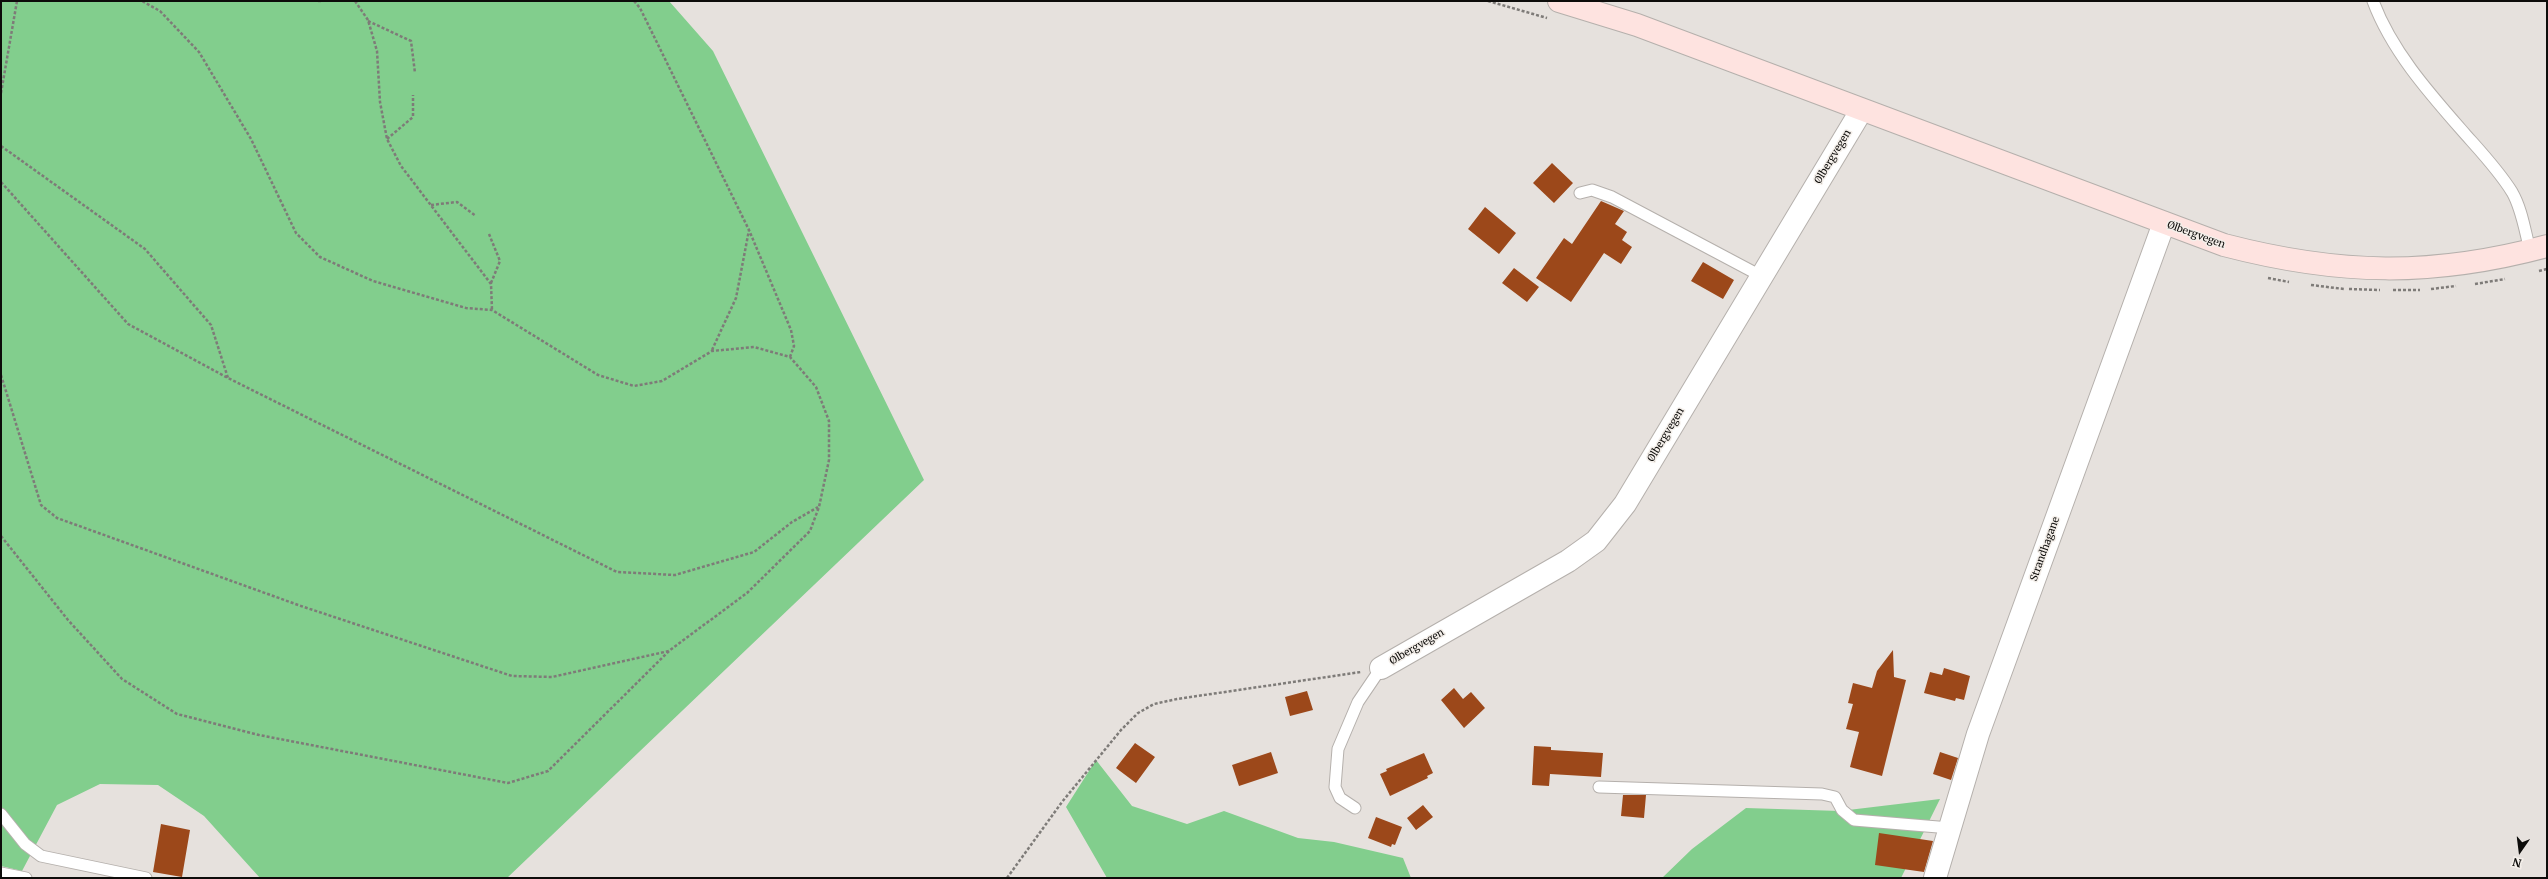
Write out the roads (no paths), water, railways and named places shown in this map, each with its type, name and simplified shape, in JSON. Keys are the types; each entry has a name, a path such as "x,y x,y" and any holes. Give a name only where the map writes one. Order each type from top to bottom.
{"main road":[{"name":"Ølbergvegen","path":"1559,1 1637,25 1861,111 2224,245 2275,259 2342,268 2395,270 2453,265 2538,248"}],"street":[{"name":"Ølbergvegen","path":"1381,668 1568,561 1596,541 1625,504 1861,111"},
{"name":"Strandhagane","path":"1935,878 1978,734 2164,223"}],"lane":[{"path":"2373,1 2381,23 2422,82 2493,166 2513,193 2523,223 2538,248"},
{"path":"1580,193 1592,190 1612,197 1761,276"},
{"path":"1355,808 1340,798 1335,787 1338,749 1358,702 1381,668"},
{"path":"1598,787 1822,794 1834,796 1842,810 1854,820 1950,828"},
{"path":"1,814 25,844 41,856 146,878"},
{"path":"1,873 26,878"}]}
